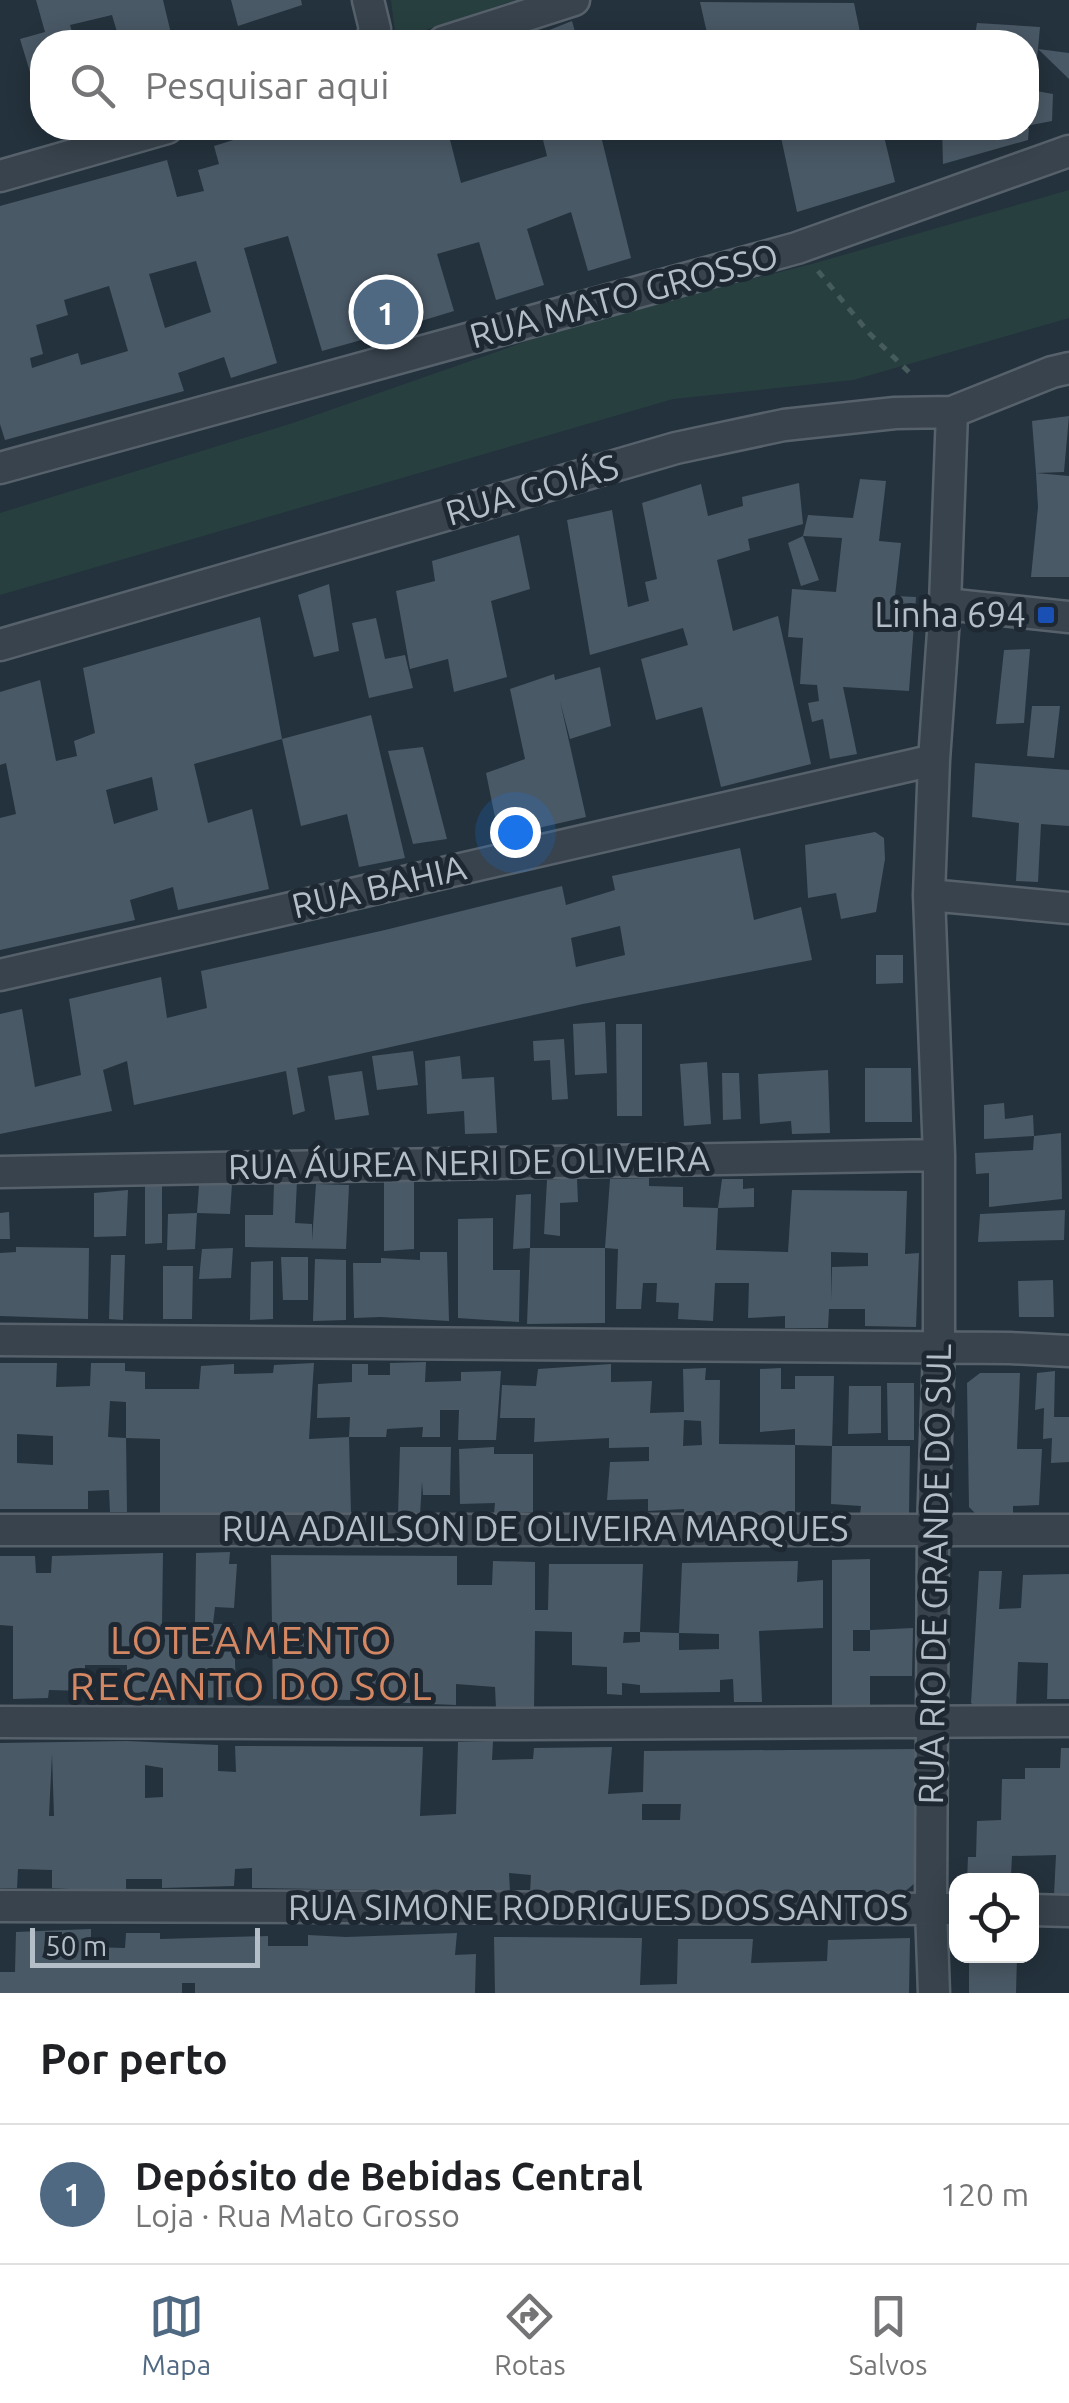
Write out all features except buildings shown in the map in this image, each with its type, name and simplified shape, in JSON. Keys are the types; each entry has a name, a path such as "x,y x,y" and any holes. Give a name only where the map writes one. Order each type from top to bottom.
{"street":[{"path":"368,0 375,30"},
{"path":"480,30 574,0"},
{"path":"0,176 125,140"},
{"name":"RUA MATO GROSSO","path":"0,468 797,248 1069,151"},
{"name":"RUA GOIÁS","path":"0,645 676,448 784,425 895,413 952,412 1069,368"},
{"name":"RUA RIO DE GRANDE DO SUL","path":"934,1993 944,1909 932,1720 939,1154 929,895 952,412"},
{"path":"945,604 1069,617"},
{"name":"RUA BAHIA","path":"0,974 934,760"},
{"path":"929,895 1069,908"},
{"name":"RUA ÁUREA NERI DE OLIVEIRA","path":"0,1172 939,1154"},
{"path":"0,1340 1069,1351"},
{"name":"RUA ADAILSON DE OLIVEIRA MARQUES","path":"0,1530 1069,1530"},
{"path":"0,1722 1069,1721"},
{"name":"RUA SIMONE RODRIGUES DOS SANTOS","path":"0,1906 944,1909"},
{"path":"1039,1910 1069,1910"}],"path":[{"path":"797,248 869,333 912,376"}],"green space":[{"path":"391,0 515,0 426,30 395,30"},
{"path":"1069,190 1069,318 853,380 673,399 0,595 0,513 293,423 582,322 812,264"}],"place":[{"name":"Depósito de Bebidas Central","path":"386,312"},
{"name":"Linha 694","path":"1046,615"}],"district":[{"name":"LOTEAMENTO RECANTO DO SOL","path":"252,1663"}]}
